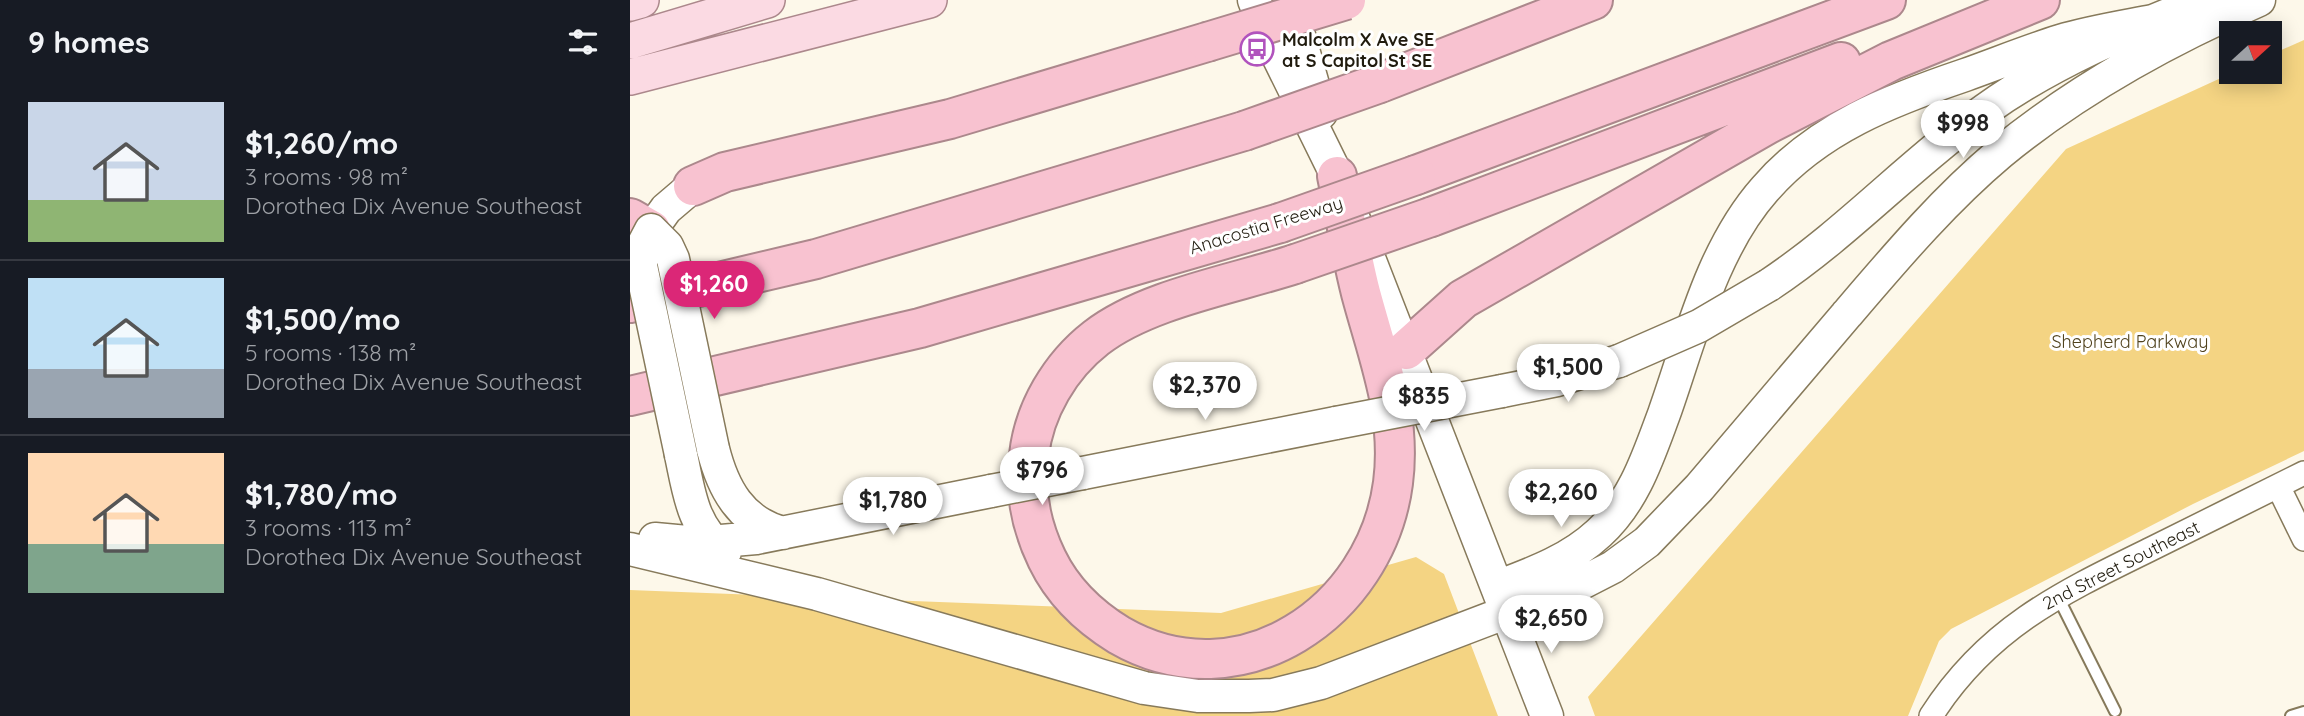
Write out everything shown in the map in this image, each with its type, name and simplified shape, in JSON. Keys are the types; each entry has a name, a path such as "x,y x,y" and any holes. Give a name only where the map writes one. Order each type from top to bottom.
{"highway":[{"path":"692,186 725,172 1009,103 1346,0"},
{"path":"630,303 816,259 1244,131 1380,83 1593,0"},
{"name":"Anacostia Freeway","path":"630,396 920,328 1280,223 1416,176 1886,0"},
{"path":"1337,176 1361,292 1388,384 1394,423 1393,481 1377,542 1354,580 1336,603 1315,622 1281,642 1246,654 1205,658 1164,654 1145,647 1107,628 1074,600 1061,584 1042,550 1027,488 1030,447 1043,405 1053,386 1080,351 1114,326 1168,303 1295,264 1431,217 2003,0"},
{"path":"1406,350 1450,309 1472,293 1768,124 1891,61 2040,0"}],"main road":[{"path":"630,3 641,0"},
{"path":"630,41 767,0"},
{"path":"630,77 929,0"},
{"path":"1254,0 1270,40 1337,176 1546,716"},
{"path":"1289,0 1301,33 1337,176"},
{"path":"630,535 713,542 783,533 1557,380 1619,361 1699,326 1769,285 1808,257 1987,108 2076,55 2152,20 2205,0"},
{"path":"630,549 817,594 1144,688 1223,697 1273,695 1297,690 1502,600 1596,576 1647,542 1699,488 1926,224 1999,155 2054,112 2120,70 2208,23 2259,0"},
{"path":"1502,600 1574,553 1600,532 1627,500 1646,463 1705,297 1728,245 1765,189 1796,158 1849,122 1907,96 2062,41 2152,20"},
{"path":"640,224 666,209 692,186"},
{"path":"640,224 667,246 673,259 713,449 722,479 732,499 750,517 783,533"},
{"path":"640,224 641,266 695,516 713,542 748,566 817,594"}],"street":[{"name":"2nd Street Southeast","path":"1931,716 1959,677 1984,649 2026,615 2057,595 2304,473"},
{"path":"2278,486 2304,539"}],"lane":[{"path":"2057,595 2115,711"},
{"path":"2291,716 2304,712"}],"green space":[{"name":"Shepherd Parkway","path":"2304,40 2304,451 2193,504 1951,629 1939,641 1908,716 1595,716 1588,697 2066,149 2219,79 2219,84 2282,84 2282,50"},
{"path":"1416,557 1444,574 1498,716 630,716 630,590 1221,613"}],"place":[{"name":"Malcolm X Ave SE at S Capitol St SE","path":"1257,49"}]}
